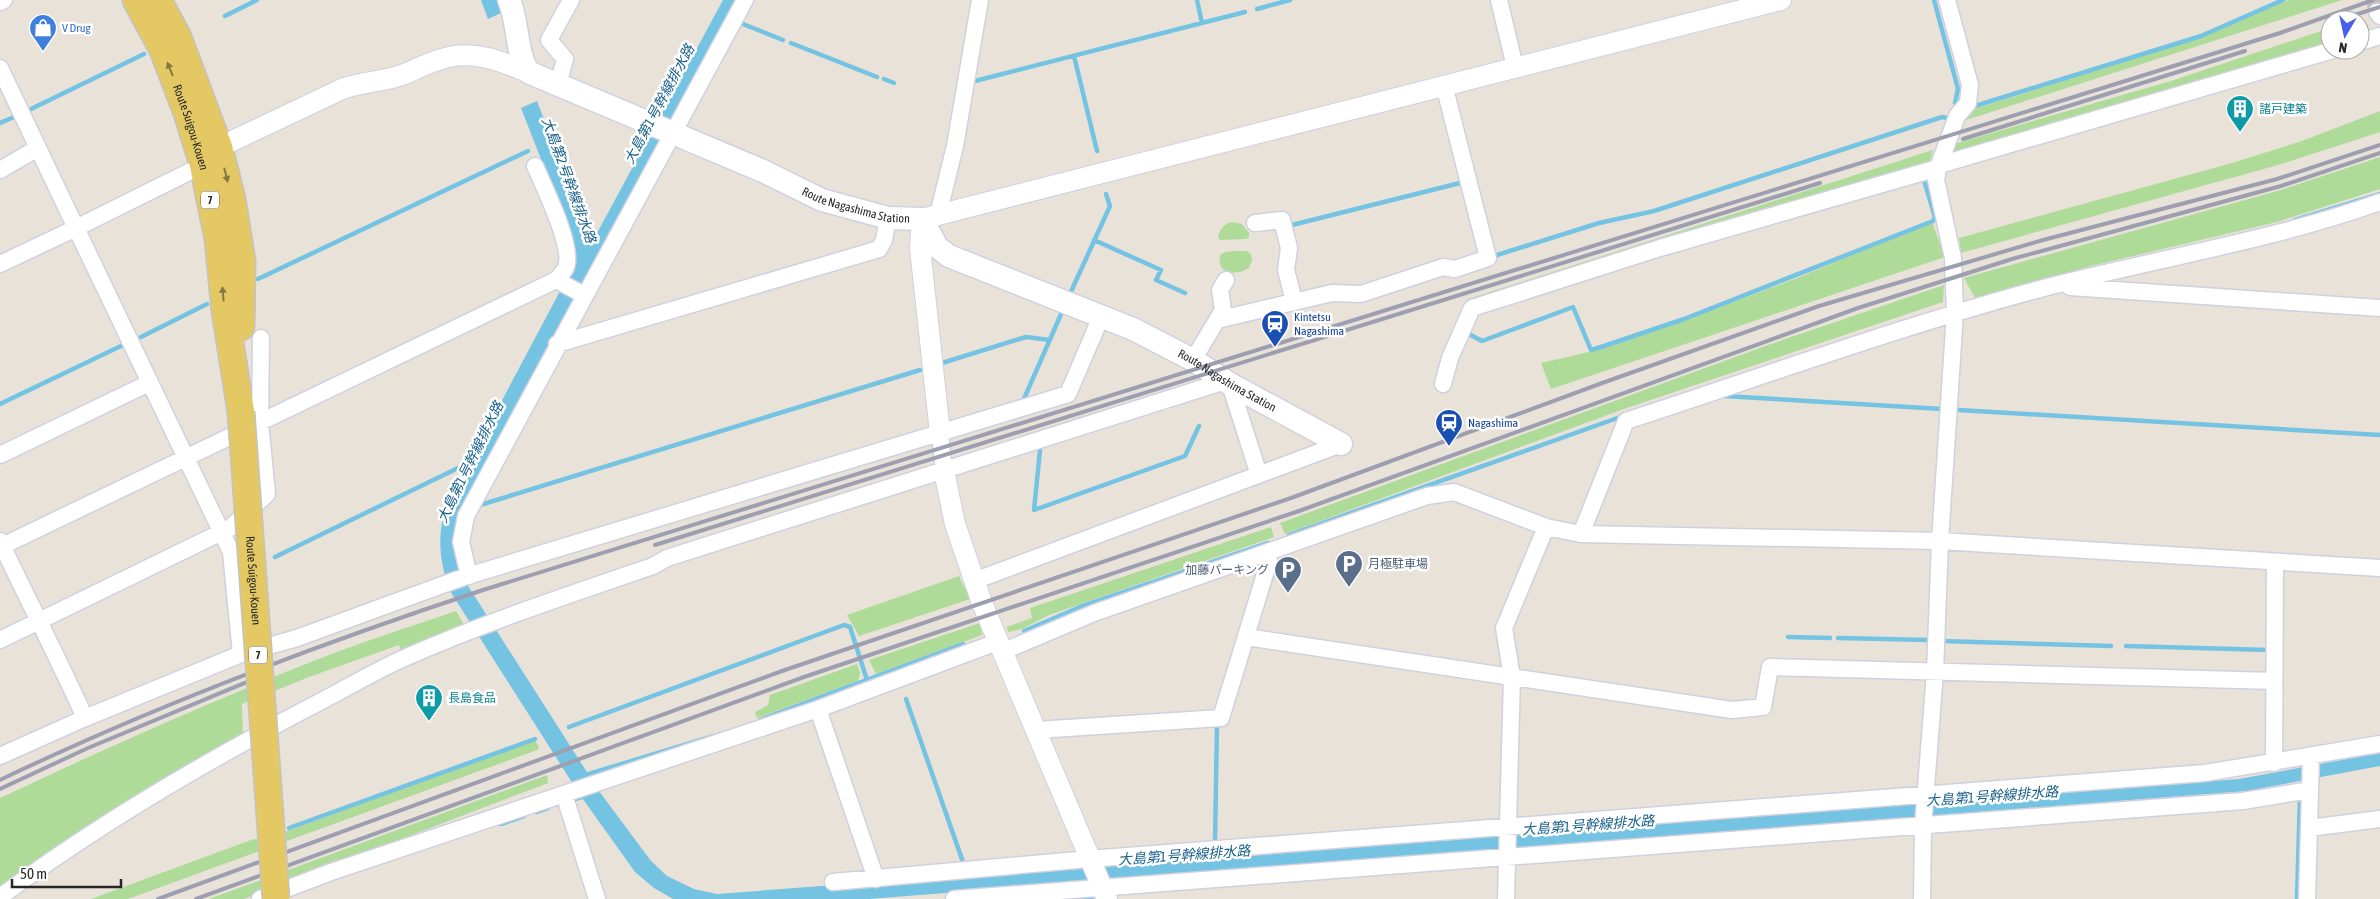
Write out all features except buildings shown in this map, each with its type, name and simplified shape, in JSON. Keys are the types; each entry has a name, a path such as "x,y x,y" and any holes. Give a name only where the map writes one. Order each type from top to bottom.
{"main road":[{"name":"Route Suigou-Kouen","path":"136,0 162,50 187,113 207,156 232,200 242,261 276,899"},
{"name":"Route Suigou-Kouen","path":"158,0 178,36 207,156"},
{"path":"509,0 517,26 521,59 528,72"},
{"name":"Route Nagashima Station","path":"528,72 763,171 822,200 888,218 930,217 937,246 949,256 1133,329 1193,360 1228,383 1341,444"}],"street":[{"path":"0,2 4,0"},
{"path":"558,85 566,58 549,40 571,0"},
{"path":"466,576 461,542 466,516 582,294 745,0"},
{"path":"980,0 955,146 920,248 944,471 955,524 974,581 1090,860 1100,889"},
{"path":"1499,0 1515,66"},
{"path":"930,217 1515,66 1781,0"},
{"path":"1922,899 1925,798 1935,672 1940,541 1955,313 1953,258 1936,180 1938,166 1957,116 1968,103 1970,85 1947,0"},
{"path":"1443,384 1450,358 1472,308 1660,248 2320,54"},
{"path":"0,264 76,228 207,156 342,89 361,82 401,75 448,57 468,55 488,57 528,72"},
{"path":"0,68 231,552 241,654"},
{"path":"1217,320 1332,293 1361,294 1443,267 1455,269 1488,258 1444,85"},
{"path":"0,170 38,148"},
{"path":"85,718 59,660 38,622 1,545 185,458 251,417 559,281 566,266 567,255 561,229 535,166"},
{"path":"1581,534 1626,422 1955,313 2052,286 2282,233 2380,202"},
{"path":"557,344 879,249 884,240 888,218"},
{"path":"1254,223 1282,220 1289,248 1286,270 1294,302"},
{"path":"1193,360 1223,310 1220,290 1226,280"},
{"path":"559,281 582,294"},
{"path":"2052,286 2380,308"},
{"path":"0,756 85,718 241,654 297,638 441,584 1068,394 1101,317"},
{"path":"0,640 230,528 267,494 251,417 261,338"},
{"path":"0,455 150,383"},
{"path":"0,898 136,805 239,745 356,682 402,659 493,621 653,566 667,558 1228,383 1259,475"},
{"path":"974,581 1341,444"},
{"path":"260,899 331,872 818,709 1094,614 1427,496 1454,492 1546,527 1581,534 1940,541 2380,568"},
{"path":"1506,899 1512,677 1504,628 1546,527"},
{"path":"1036,730 1221,718 1269,561 1268,553"},
{"path":"2274,562 2274,763"},
{"path":"1246,637 1732,710 1762,707 1770,667 2274,681"},
{"path":"818,709 876,879"},
{"path":"833,882 1090,860 1925,798 2204,773 2311,760 2380,744"},
{"path":"2307,899 2309,828 2305,788 2311,760"},
{"path":"954,899 2243,801 2305,788"},
{"path":"569,792 596,899"},
{"path":"2309,828 2380,819"}],"green space":[{"path":"2288,0 2342,0 1963,121 1968,111 2202,37"},
{"path":"2320,31 2320,48 1949,156 1954,144 2171,81"},
{"path":"2380,111 2380,132 2278,165 1961,253 1959,238 2232,163 2302,141"},
{"path":"1933,150 1929,165 1469,301 1468,299"},
{"path":"2380,157 2380,189 2277,222 2091,266 1975,298 1964,278 2281,190"},
{"path":"1232,222 1242,224 1249,233 1249,237 1246,239 1220,240 1218,237 1221,229"},
{"path":"1932,222 1945,257 1551,389 1541,363 1602,349 1685,320 1797,278"},
{"path":"1246,251 1251,254 1252,260 1249,268 1244,271 1228,272 1221,267 1220,255 1225,252"},
{"path":"1944,285 1943,302 1621,410 1285,534 1280,523 1768,345"},
{"path":"1271,527 1274,537 1049,615 1022,629 1008,632 1007,627 1032,618 1030,608"},
{"path":"959,576 970,599 859,636 847,615"},
{"path":"456,611 466,628 403,656 399,645 309,677 242,704 243,737 0,895 0,798 236,692 351,647"},
{"path":"980,623 982,635 876,674 869,660"},
{"path":"857,664 860,673 858,681 757,718 755,712 768,705 770,695"},
{"path":"535,740 539,747 537,750 128,899 91,899 251,840 287,831"},
{"path":"547,775 548,783 244,899 209,899"}],"water":[{"path":"481,0 499,0 503,12 488,19"},
{"name":"大島第1号幹線排水路","path":"723,0 736,0 460,517 461,575 599,791 651,861 667,876 694,889 717,894 1111,864 1118,866 2239,779 2380,753 2380,766 2246,791 1118,879 1107,877 1087,882 1094,899 1079,899 1072,883 869,899 673,899 654,888 635,872 580,795 450,591 441,558 440,536 448,502 567,278 574,257 573,241 521,108 537,101 589,236 596,235"}],"waterway":[{"path":"225,16 257,0"},
{"path":"1197,0 1202,23"},
{"path":"1257,9 1290,0"},
{"path":"1934,0 1958,89 1955,103"},
{"path":"1975,106 2201,36 2283,0"},
{"path":"975,81 1245,12"},
{"path":"743,24 783,40"},
{"path":"791,43 877,77"},
{"path":"29,110 144,54"},
{"path":"1074,56 1097,151"},
{"path":"884,79 894,83"},
{"path":"0,123 14,117"},
{"path":"1494,256 1599,223 1654,211 1942,117 1947,118"},
{"path":"258,279 528,151"},
{"path":"1467,333 1482,341 1573,307 1591,350 1601,347 1684,319 1933,221 1935,217 1924,180"},
{"path":"1292,225 1460,183"},
{"path":"1069,296 1110,206 1106,194"},
{"path":"2295,220 2380,194"},
{"path":"1094,240 1161,270 1156,280 1185,293"},
{"path":"141,337 207,304"},
{"path":"1023,401 1062,312"},
{"path":"942,363 1026,337 1050,340"},
{"path":"0,404 121,346"},
{"path":"480,505 920,370"},
{"path":"1724,396 1942,409"},
{"path":"1959,410 2380,435"},
{"path":"1289,535 1623,416"},
{"path":"1040,450 1034,510 1185,456 1199,426"},
{"name":"大島第1号幹線排水路","path":"275,557 458,468"},
{"path":"1024,631 1080,607 1268,543"},
{"path":"569,727 844,625 850,627 867,680"},
{"path":"1788,637 1830,638"},
{"path":"1838,638 1928,640"},
{"path":"1941,641 2111,646"},
{"path":"760,720 963,644"},
{"path":"2126,646 2269,650"},
{"path":"906,699 964,865"},
{"name":"大島第1号幹線排水路","path":"1215,842 1217,724"},
{"path":"582,776 714,736"},
{"path":"289,828 535,739"},
{"path":"2297,899 2300,795"},
{"path":"575,799 585,796"},
{"path":"537,812 548,808"},
{"path":"501,824 524,816"}],"tunnel":[{"path":"2374,0 2377,12"}],"railway":[{"path":"0,780 118,726 238,677 360,632 483,590 2280,33 2373,0"},
{"path":"2370,10 2380,7"},
{"path":"1963,139 2245,51"},
{"path":"158,899 782,671 1291,498 1605,382 1819,306 2043,240 2277,179 2380,145"},
{"path":"196,899 804,677 1299,511 1858,308 2012,259 2281,186 2380,153"},
{"path":"655,545 1820,183"},
{"path":"0,789 88,748 259,677"}],"place":[{"name":"V Drug","path":"43,52"},
{"name":"諸戸建築","path":"2240,133"},
{"name":"Kintetsu Nagashima","path":"1275,348"},
{"name":"Nagashima","path":"1449,447"},
{"name":"月極駐車場","path":"1349,588"},
{"name":"加藤パーキング","path":"1288,594"},
{"name":"長島食品","path":"429,722"}],"water label":[{"name":"大島第2号幹線排水路","path":"569,180"}]}
